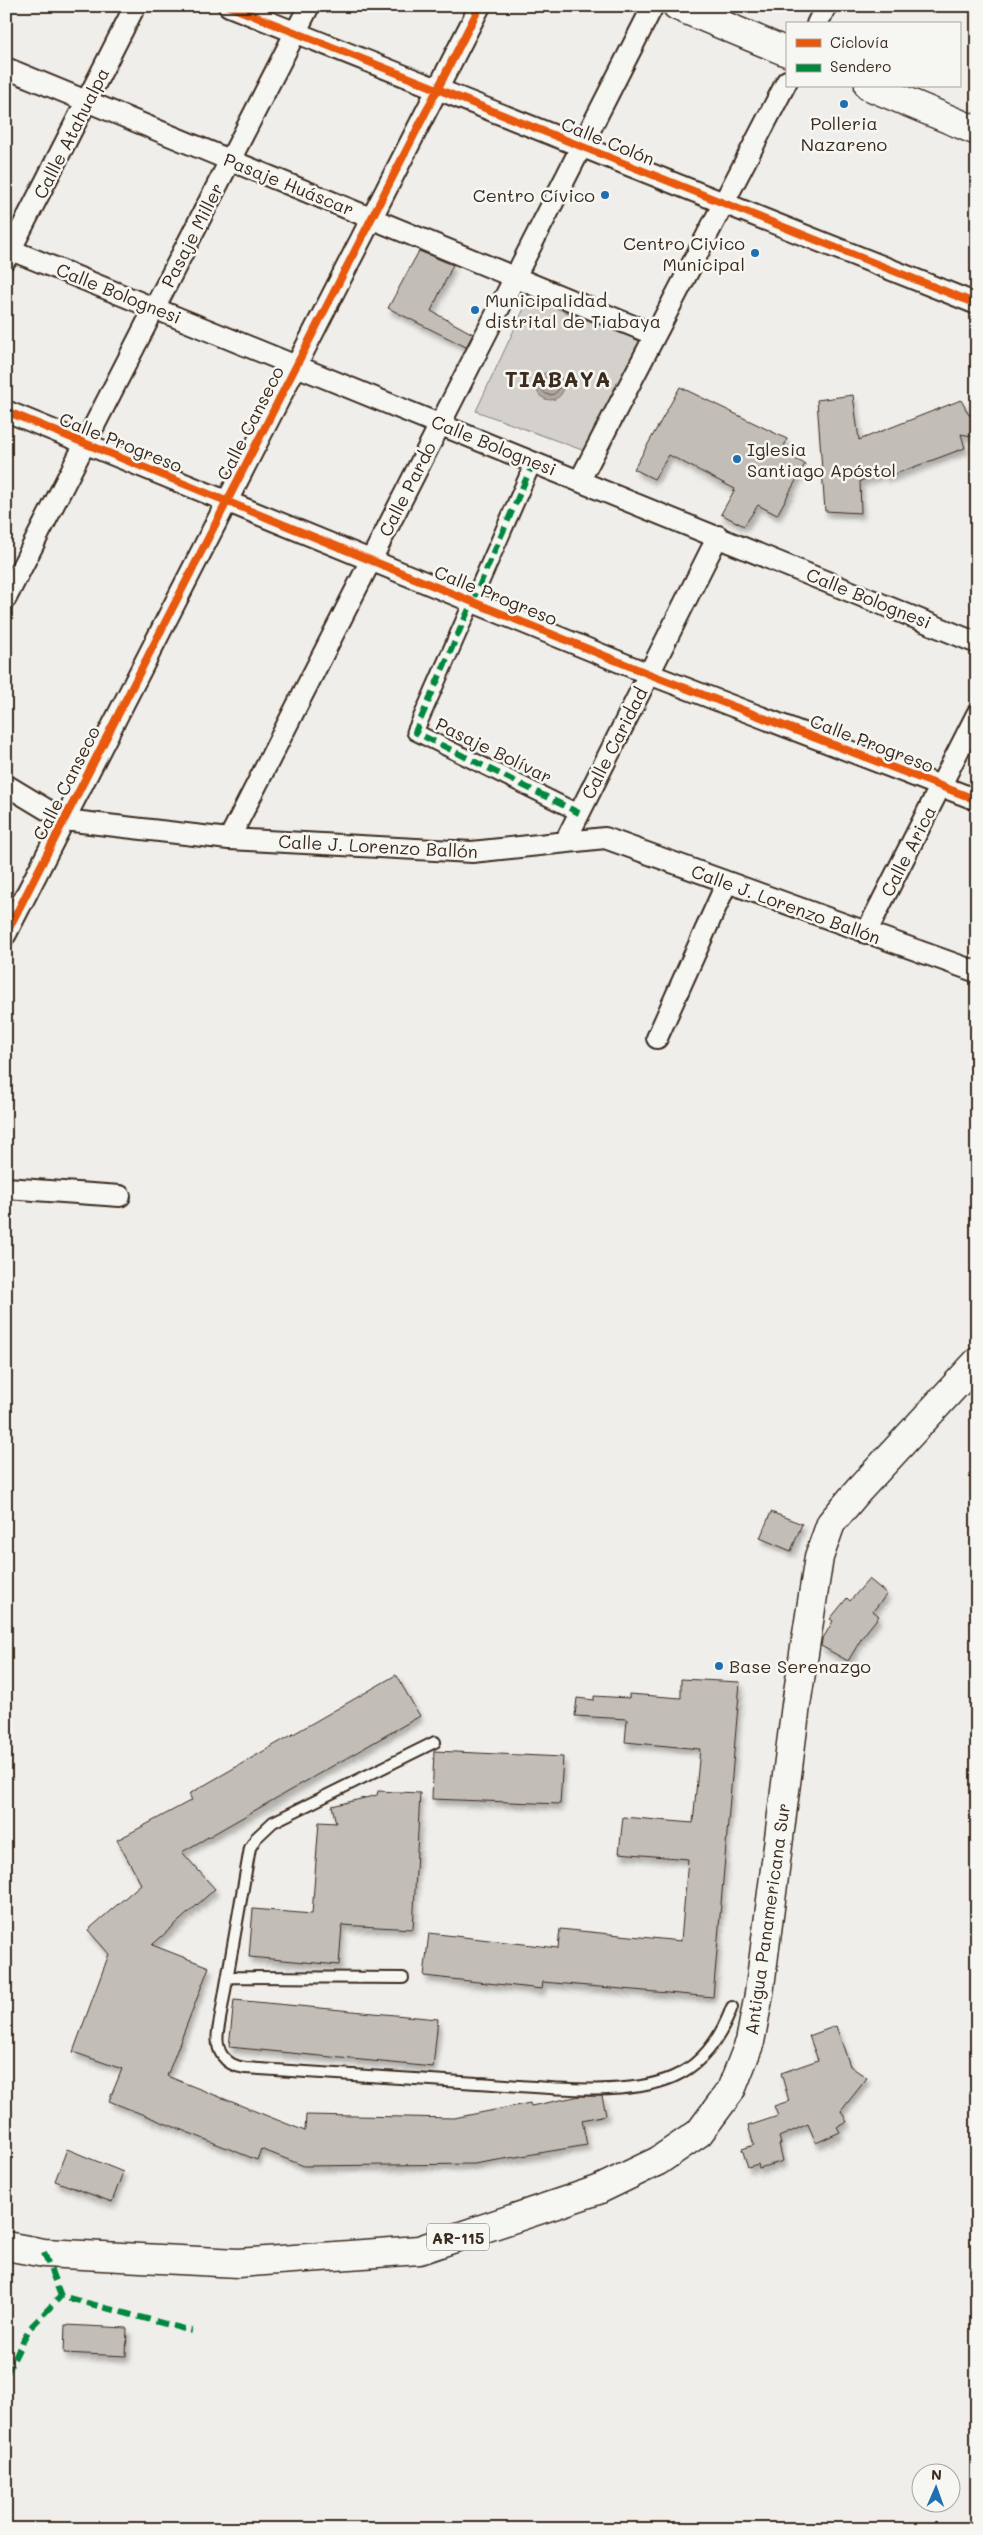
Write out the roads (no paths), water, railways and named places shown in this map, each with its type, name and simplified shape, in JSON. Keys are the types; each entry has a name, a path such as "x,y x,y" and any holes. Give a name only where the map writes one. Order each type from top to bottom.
{"main road":[{"path":"677,6 786,52"},
{"path":"874,88 977,131"},
{"name":"Antigua Panamericana Sur","path":"6,2246 44,2253 238,2263 419,2250 598,2190 658,2161 699,2133 731,2090 752,2032 759,1994 799,1688 819,1558 831,1523 977,1362"}],"street":[{"name":"Callle Atahualpa","path":"9,254 135,6"},
{"name":"Calle Colón","path":"229,6 977,304"},
{"name":"Pasaje Miller","path":"6,598 309,6"},
{"name":"Calle Canseco","path":"6,934 480,6"},
{"name":"Calle Pardo","path":"229,839 653,6"},
{"path":"818,22 826,6"},
{"name":"Pasaje Huáscar","path":"6,68 655,335"},
{"path":"580,480 786,83"},
{"name":"Calle Bolognesi","path":"9,254 155,307 977,643"},
{"name":"Calle Progreso","path":"6,411 649,674 977,800"},
{"name":"Pasaje Bolívar","path":"534,461 415,732 579,813"},
{"name":"Calle Caridad","path":"565,842 718,536"},
{"name":"Calle Arica","path":"866,933 977,714"},
{"name":"Calle J. Lorenzo Ballón","path":"6,785 64,820 229,839 472,852 605,838 977,972"},
{"path":"657,1038 727,882"},
{"path":"6,1188 120,1196"}],"lane":[{"path":"436,1742 282,1817 260,1833 250,1848 217,2040 223,2057 237,2067 572,2089 639,2087 674,2076 690,2067 717,2040 732,2007"},
{"path":"229,1977 403,1978"}],"water":[{"path":"550,372 560,376 564,386 560,396 550,400 540,396 536,386 540,376"}],"place":[{"name":"Polleria Nazareno","path":"844,104"},
{"name":"Centro Cívico","path":"605,195"},
{"name":"Centro Civico Municipal","path":"755,253"},
{"name":"Municipalidad distrital de Tiabaya","path":"475,310"},
{"name":"Iglesia Santiago Apóstol","path":"737,459"},
{"name":"Base Serenazgo","path":"719,1666"}],"district":[{"name":"TIABAYA","path":"558,378"}]}
